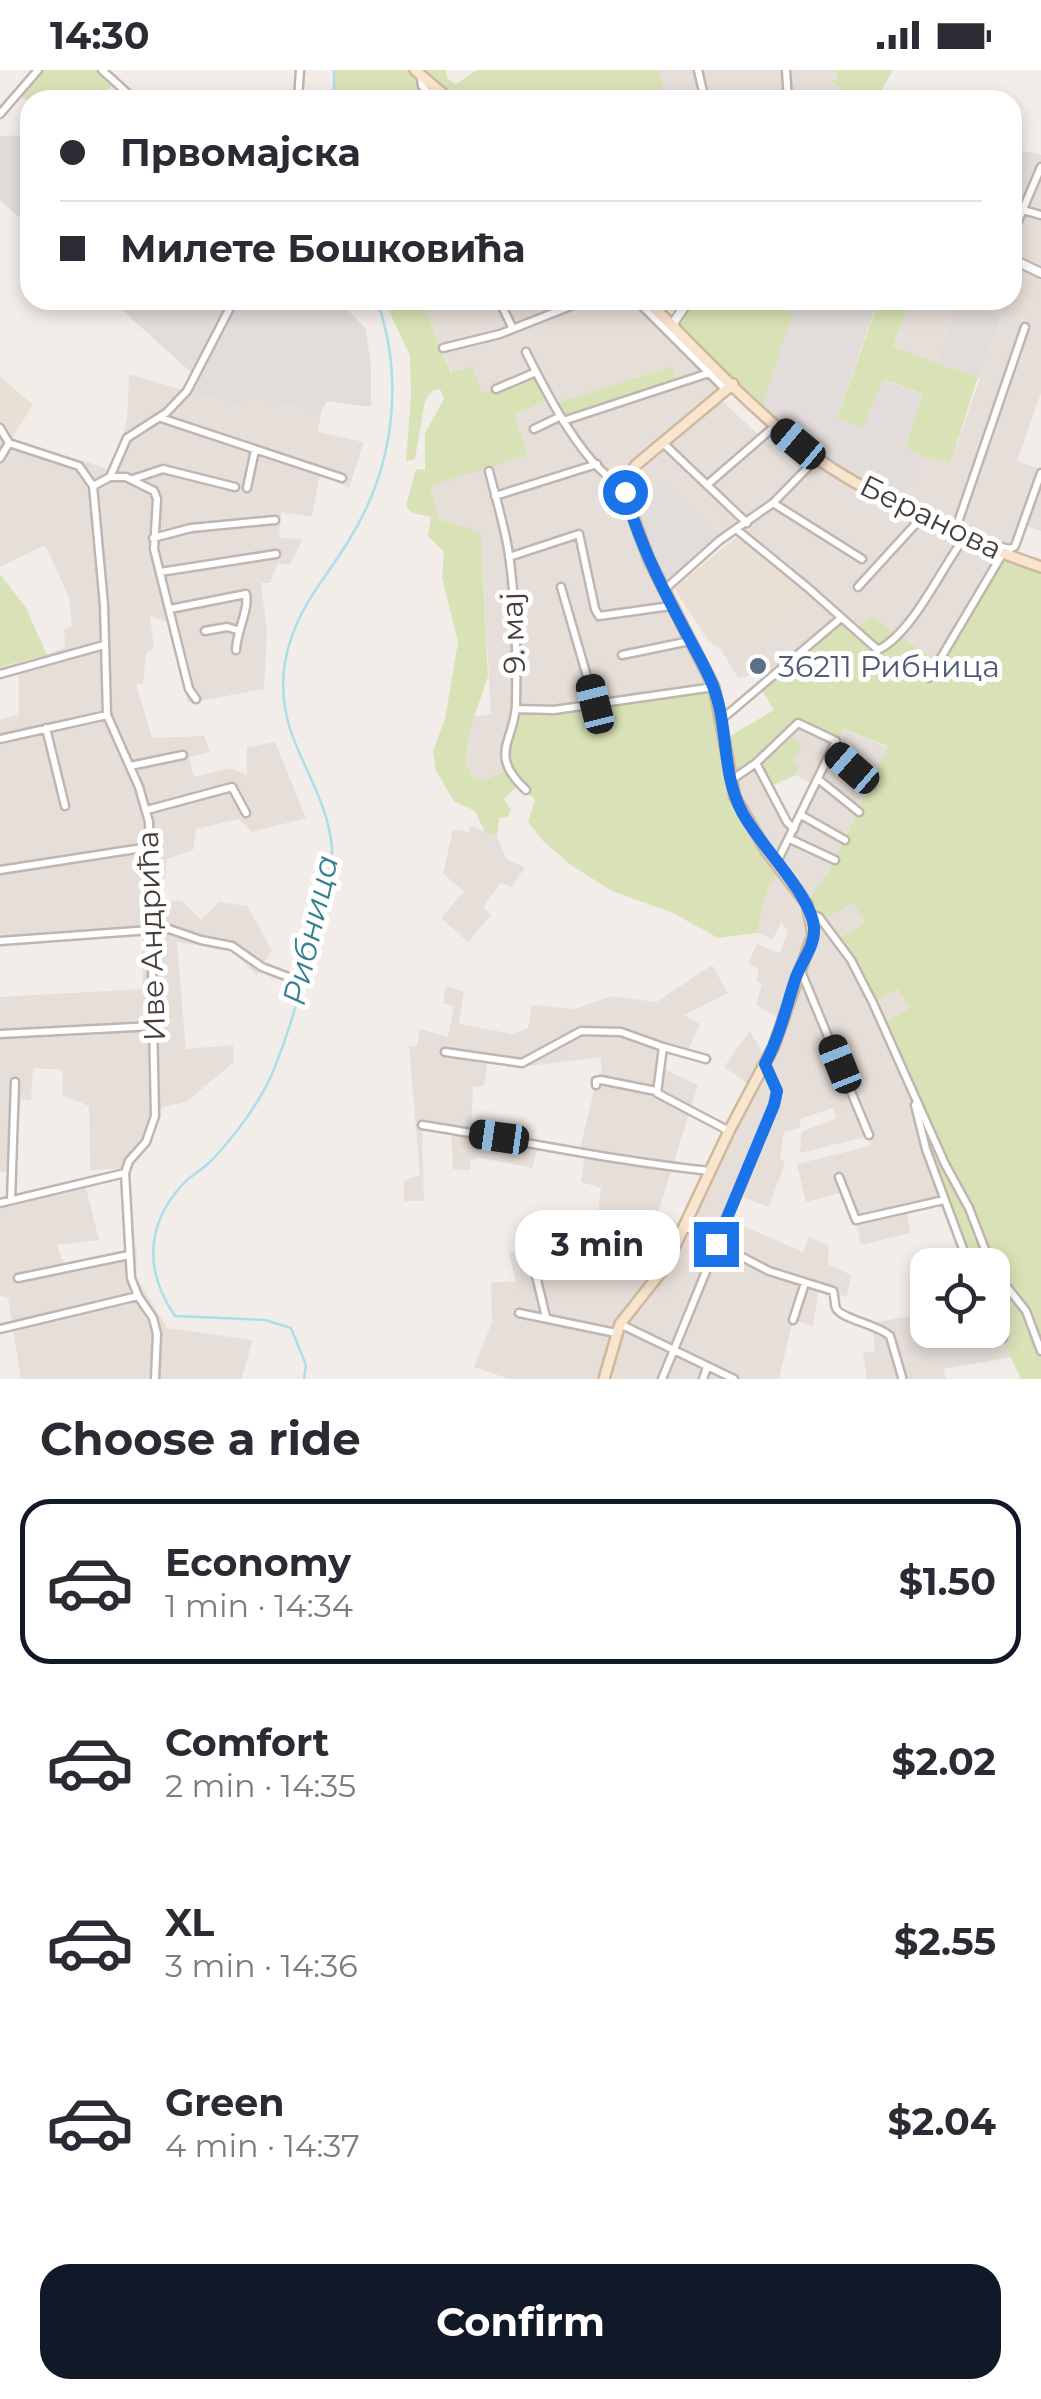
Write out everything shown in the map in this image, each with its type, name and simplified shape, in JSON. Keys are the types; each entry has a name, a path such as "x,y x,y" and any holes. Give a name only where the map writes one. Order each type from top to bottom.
{"main road":[{"path":"418,73 438,90"},
{"name":"Беранова","path":"657,310 730,388 817,458 964,536 1041,566"},
{"path":"604,1379 618,1329 656,1281 778,1038 813,936 811,914 804,899 742,812 729,781 714,687 663,590 638,534 624,486 636,465 730,388"}],"street":[{"path":"27,70 28,82"},
{"path":"21,90 38,70"},
{"path":"102,70 124,90"},
{"path":"0,114 20,91"},
{"path":"1041,168 1023,210 1041,215"},
{"path":"110,477 127,438 160,417 187,391 229,310"},
{"path":"503,310 512,330"},
{"path":"443,348 512,330 561,310"},
{"name":"Беранова","path":"646,310 730,388"},
{"path":"672,325 682,310"},
{"path":"737,529 878,650 889,644 964,536 1025,327"},
{"path":"526,352 561,419 596,464 624,486"},
{"path":"496,389 536,372"},
{"path":"534,429 710,373"},
{"path":"160,417 342,478"},
{"path":"708,484 776,426"},
{"path":"0,428 10,443 79,466 92,486 110,477 148,486 157,499 152,538 189,689 196,699"},
{"path":"0,458 10,443"},
{"path":"663,443 747,523"},
{"path":"247,488 255,450"},
{"path":"663,590 773,503 817,458"},
{"path":"495,496 596,464"},
{"path":"132,480 164,469 235,487"},
{"name":"9. мај","path":"489,471 509,557 516,709 505,756 513,777 526,790"},
{"path":"964,536 1010,549 1015,546 1041,474"},
{"name":"Иве Андрића","path":"92,486 104,605 107,715 147,810 150,847 155,1116 146,1142 128,1161 125,1174"},
{"path":"773,503 862,559"},
{"path":"737,529 739,515"},
{"path":"858,586 923,516"},
{"path":"152,538 191,528 274,520"},
{"path":"509,557 579,534 598,614 610,616 672,606"},
{"path":"929,678 1002,553"},
{"path":"160,572 276,554"},
{"path":"561,587 595,704"},
{"path":"170,610 246,594 247,607 237,630 236,650"},
{"path":"722,720 841,618"},
{"path":"205,631 228,627 237,630"},
{"path":"622,654 690,641"},
{"path":"0,674 104,646"},
{"path":"516,709 535,712 714,687"},
{"path":"0,739 107,715"},
{"path":"729,781 798,724 836,741 776,864"},
{"path":"46,728 66,806"},
{"path":"832,750 872,786"},
{"path":"130,766 183,754"},
{"path":"756,762 794,829"},
{"path":"818,779 859,812"},
{"path":"147,810 232,787 246,813"},
{"path":"801,816 845,840"},
{"path":"790,839 835,860"},
{"path":"0,870 150,847"},
{"path":"811,914 819,917 850,960 985,1248"},
{"path":"0,941 166,928 232,946 262,967 291,978"},
{"path":"800,968 869,1135"},
{"path":"0,1034 154,1026"},
{"path":"445,1052 522,1063 581,1031 621,1032 706,1059"},
{"path":"656,1090 663,1047"},
{"path":"662,1379 774,1105 777,1091 765,1064"},
{"path":"596,1085 596,1080 601,1080 656,1090 667,1100 729,1131"},
{"path":"12,1200 15,1082"},
{"path":"910,1088 962,1248"},
{"path":"422,1126 638,1163 710,1171"},
{"path":"0,1203 125,1174 131,1278 154,1318 158,1334 155,1379"},
{"path":"839,1177 856,1220 944,1200"},
{"path":"684,1227 768,1271 833,1291 841,1315 887,1332 896,1348 902,1376"},
{"path":"530,1251 546,1316"},
{"path":"18,1278 129,1254"},
{"path":"793,1320 805,1283"},
{"path":"1010,1290 1026,1311 1041,1351"},
{"path":"0,1329 138,1296"},
{"path":"520,1314 618,1329 734,1379"},
{"path":"703,1379 707,1367"}],"shaded area":[{"path":"659,70 837,70 837,84 843,89 659,90 663,87"},
{"path":"20,135 20,218 0,200 0,136"},
{"path":"1022,151 1041,155 1041,393 1017,461 1041,469 1041,531 1024,525 1012,557 938,664 896,636 855,630 772,677 766,672 738,678 720,648 735,637 756,648 809,588 736,530 720,540 665,483 631,514 714,687 484,781 472,776 466,761 469,733 474,717 491,714 481,534 439,519 430,485 528,455 514,415 550,400 496,389 482,394 452,373 424,310 646,310 726,391 719,398 801,474 817,458 901,505 922,457 950,464 1001,318 979,310 1022,310"},
{"path":"122,310 348,310 366,329 371,407 327,401 321,412 244,398 241,407 187,391 195,376"},
{"path":"788,310 875,310 837,418 882,379 924,395 905,446 922,457 902,505 823,462 761,411 792,312"},
{"path":"906,310 954,310 936,362 893,347"},
{"path":"954,310 980,310 1001,317 980,378 936,362"},
{"path":"129,374 240,407 243,398 321,412 318,432 364,442 349,488 320,474 312,517 281,512 279,538 303,539 290,565 278,563 270,583 261,583 267,630 264,689 188,703 167,622 150,616 154,648 146,653 143,684 136,684 152,738 204,736 210,752 189,757 194,777 230,768 247,775 247,747 275,742 306,818 252,832 239,819 196,829 193,850 167,859 165,878 154,881 154,899 182,901 201,920 219,902 247,906 272,950 257,975 231,951 177,942 186,1049 233,1045 234,1062 186,1102 162,1107 141,1155 129,1168 90,1170 89,1106 62,1095 63,1070 33,1068 31,1100 21,1099 15,1171 0,1172 0,997 143,989 142,934 0,943 0,719 19,715 19,664 65,648 64,629 72,626 69,597 45,545 0,567 0,428 10,443 79,466 82,460 113,471 127,419"},
{"path":"0,376 33,405 9,443 0,428"},
{"path":"665,482 720,540 663,590 631,514"},
{"path":"739,535 808,592 755,648 735,637 720,648 709,642 674,588"},
{"path":"795,725 842,729 888,747 835,860 808,904 826,919 854,903 865,924 836,938 873,1003 898,989 909,1010 883,1024 910,1088 944,1200 907,1210 910,1233 861,1245 844,1192 806,1202 797,1164 870,1146 869,1136 800,1153 801,1132 837,1118 832,1108 800,1119 800,1128 784,1132 780,1158 785,1162 769,1207 737,1195 727,1219 803,1252 809,1237 829,1246 828,1264 851,1275 847,1297 819,1288 813,1326 793,1320 779,1379 509,1379 474,1367 492,1322 491,1282 516,1282 509,1252 530,1251 532,1258 594,1281 603,1257 626,1262 634,1223 598,1214 601,1188 581,1182 585,1153 542,1143 580,1149 596,1081 601,1081 601,1057 530,1066 488,1060 484,1086 473,1087 471,1133 540,1143 532,1168 483,1158 471,1160 470,1170 453,1169 451,1130 422,1126 424,1201 404,1201 404,1180 420,1175 409,1046 417,1046 420,1029 448,1037 454,1007 443,1003 446,986 464,992 459,1024 512,1034 528,1028 532,1005 574,1009 612,996 656,1002 712,965 728,993 684,1015 700,1024 687,1052 663,1047 656,1093 661,1068 698,1085 658,1213 685,1227 753,1088 724,1067 750,1031 766,1059 783,1022 756,1004 762,985 756,980 759,969 748,963 757,944 780,953 788,932 781,922 773,939 757,933 767,891 780,869 729,781 756,763 794,829 815,786 796,775 798,767 792,761 786,734"},
{"path":"471,826 497,836 506,858 525,868 511,887 501,883 483,907 491,915 468,942 441,918 464,891 443,874 453,829 469,832"},
{"path":"86,1188 99,1240 57,1245 64,1264 137,1247 136,1277 167,1328 253,1340 241,1379 21,1379 8,1298 0,1296 0,1208"},
{"path":"910,1316 910,1348 1007,1348 1011,1357 944,1369 946,1379 867,1379 863,1353 875,1351 872,1323"}],"green space":[{"path":"38,70 102,70 115,82 107,90 21,90"},
{"path":"334,70 445,70 448,79 456,84 477,70 659,70 663,87 436,90 414,74 422,86 417,90 334,90"},
{"path":"837,70 893,70 882,90 843,90 831,80 837,80"},
{"path":"389,310 425,310 451,373 473,367 482,394 536,372 551,399 514,415 528,455 430,486 439,519 481,533 488,676 469,733 466,761 472,776 484,781 509,769 505,756 516,709 527,712 714,687 725,739 774,710 760,687 841,618 855,630 871,616 938,663 1003,553 1041,567 1041,1379 1021,1379 1007,1348 1010,1348 1010,1248 962,1248 944,1200 910,1088 882,1024 909,1009 898,989 873,1003 835,939 865,924 854,903 822,921 811,914 807,904 833,864 888,746 843,729 836,741 802,724 787,734 802,745 793,760 798,766 796,775 769,787 755,763 730,781 780,869 767,891 757,933 718,938 673,913 612,891 544,842 528,822 535,800 519,784 504,799 511,810 508,817 499,818 497,836 485,832 475,811 454,801 436,771 433,751 445,719 458,642 442,578 444,552 428,536 431,517 412,513 406,506 416,469 425,470 425,433 444,399 440,389 432,391 425,401 415,459 406,461 410,356"},
{"path":"682,310 793,312 761,411 672,325"},
{"path":"875,310 906,310 893,347 978,377 950,464 922,457 905,447 923,394 883,379 863,427 837,419"},
{"path":"671,367 678,383 563,421 553,404"},
{"path":"0,574 26,608 47,655 0,667"}],"waterway":[{"name":"Рибница","path":"334,70 334,90"},
{"name":"Рибница","path":"304,1379 306,1365 291,1328 265,1320 175,1316 158,1283 153,1249 161,1217 170,1201 228,1142 267,1085 308,962 332,848 319,797 290,728 283,676 289,645 301,615 364,512 385,454 392,393 391,362 380,310"}],"place":[{"name":"36211 Рибница","path":"758,666"}],"route":[{"path":"625,492 649,560 714,687 729,781 736,800 749,826 808,904 813,924 810,947 765,1064 777,1091 774,1105 716,1244"}]}
